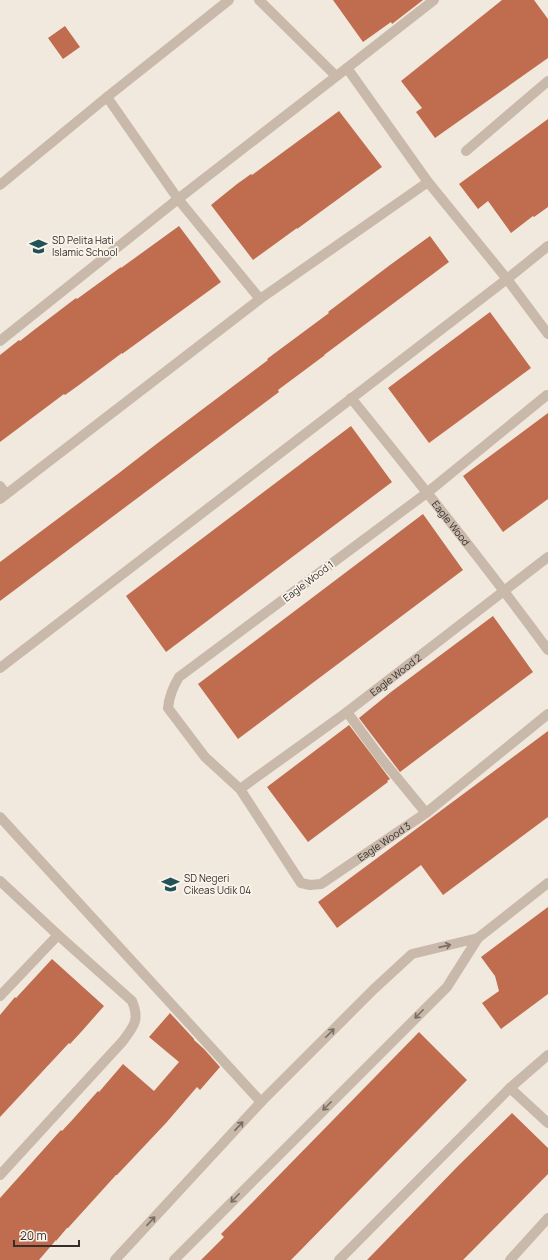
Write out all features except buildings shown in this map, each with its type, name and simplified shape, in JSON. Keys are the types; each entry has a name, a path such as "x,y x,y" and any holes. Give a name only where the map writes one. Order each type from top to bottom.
{"street":[{"path":"0,185 107,97 229,0"},
{"path":"259,0 336,76"},
{"path":"0,341 178,199 434,0"},
{"path":"347,68 428,182 548,334"},
{"path":"466,151 548,81"},
{"path":"107,97 178,199 260,299"},
{"path":"2,493 260,299 428,182"},
{"path":"0,668 506,280 548,246"},
{"name":"Eagle Wood 1","path":"240,789 205,757 168,708 169,700 179,678 428,492 547,395"},
{"name":"Eagle Wood","path":"351,398 428,492 504,590 548,650"},
{"name":"Eagle Wood 2","path":"240,789 347,712 548,557"},
{"path":"347,712 380,757 426,813"},
{"name":"Eagle Wood 3","path":"240,789 301,883 310,885 321,884 426,813 548,714"},
{"path":"0,817 261,1102"},
{"path":"0,881 132,1001 136,1011 136,1022 122,1042 0,1175"},
{"path":"174,1260 447,987 478,938 548,883"},
{"path":"0,996 58,935"},
{"path":"115,1260 261,1102 369,994 412,954 478,938"},
{"path":"339,1260 510,1088 548,1055"},
{"path":"510,1088 548,1123"},
{"path":"510,1260 548,1218"}],"place":[{"name":"SD Pelita Hati Islamic School","path":"39,246"},
{"name":"SD Negeri Cikeas Udik 04","path":"171,884"}]}
